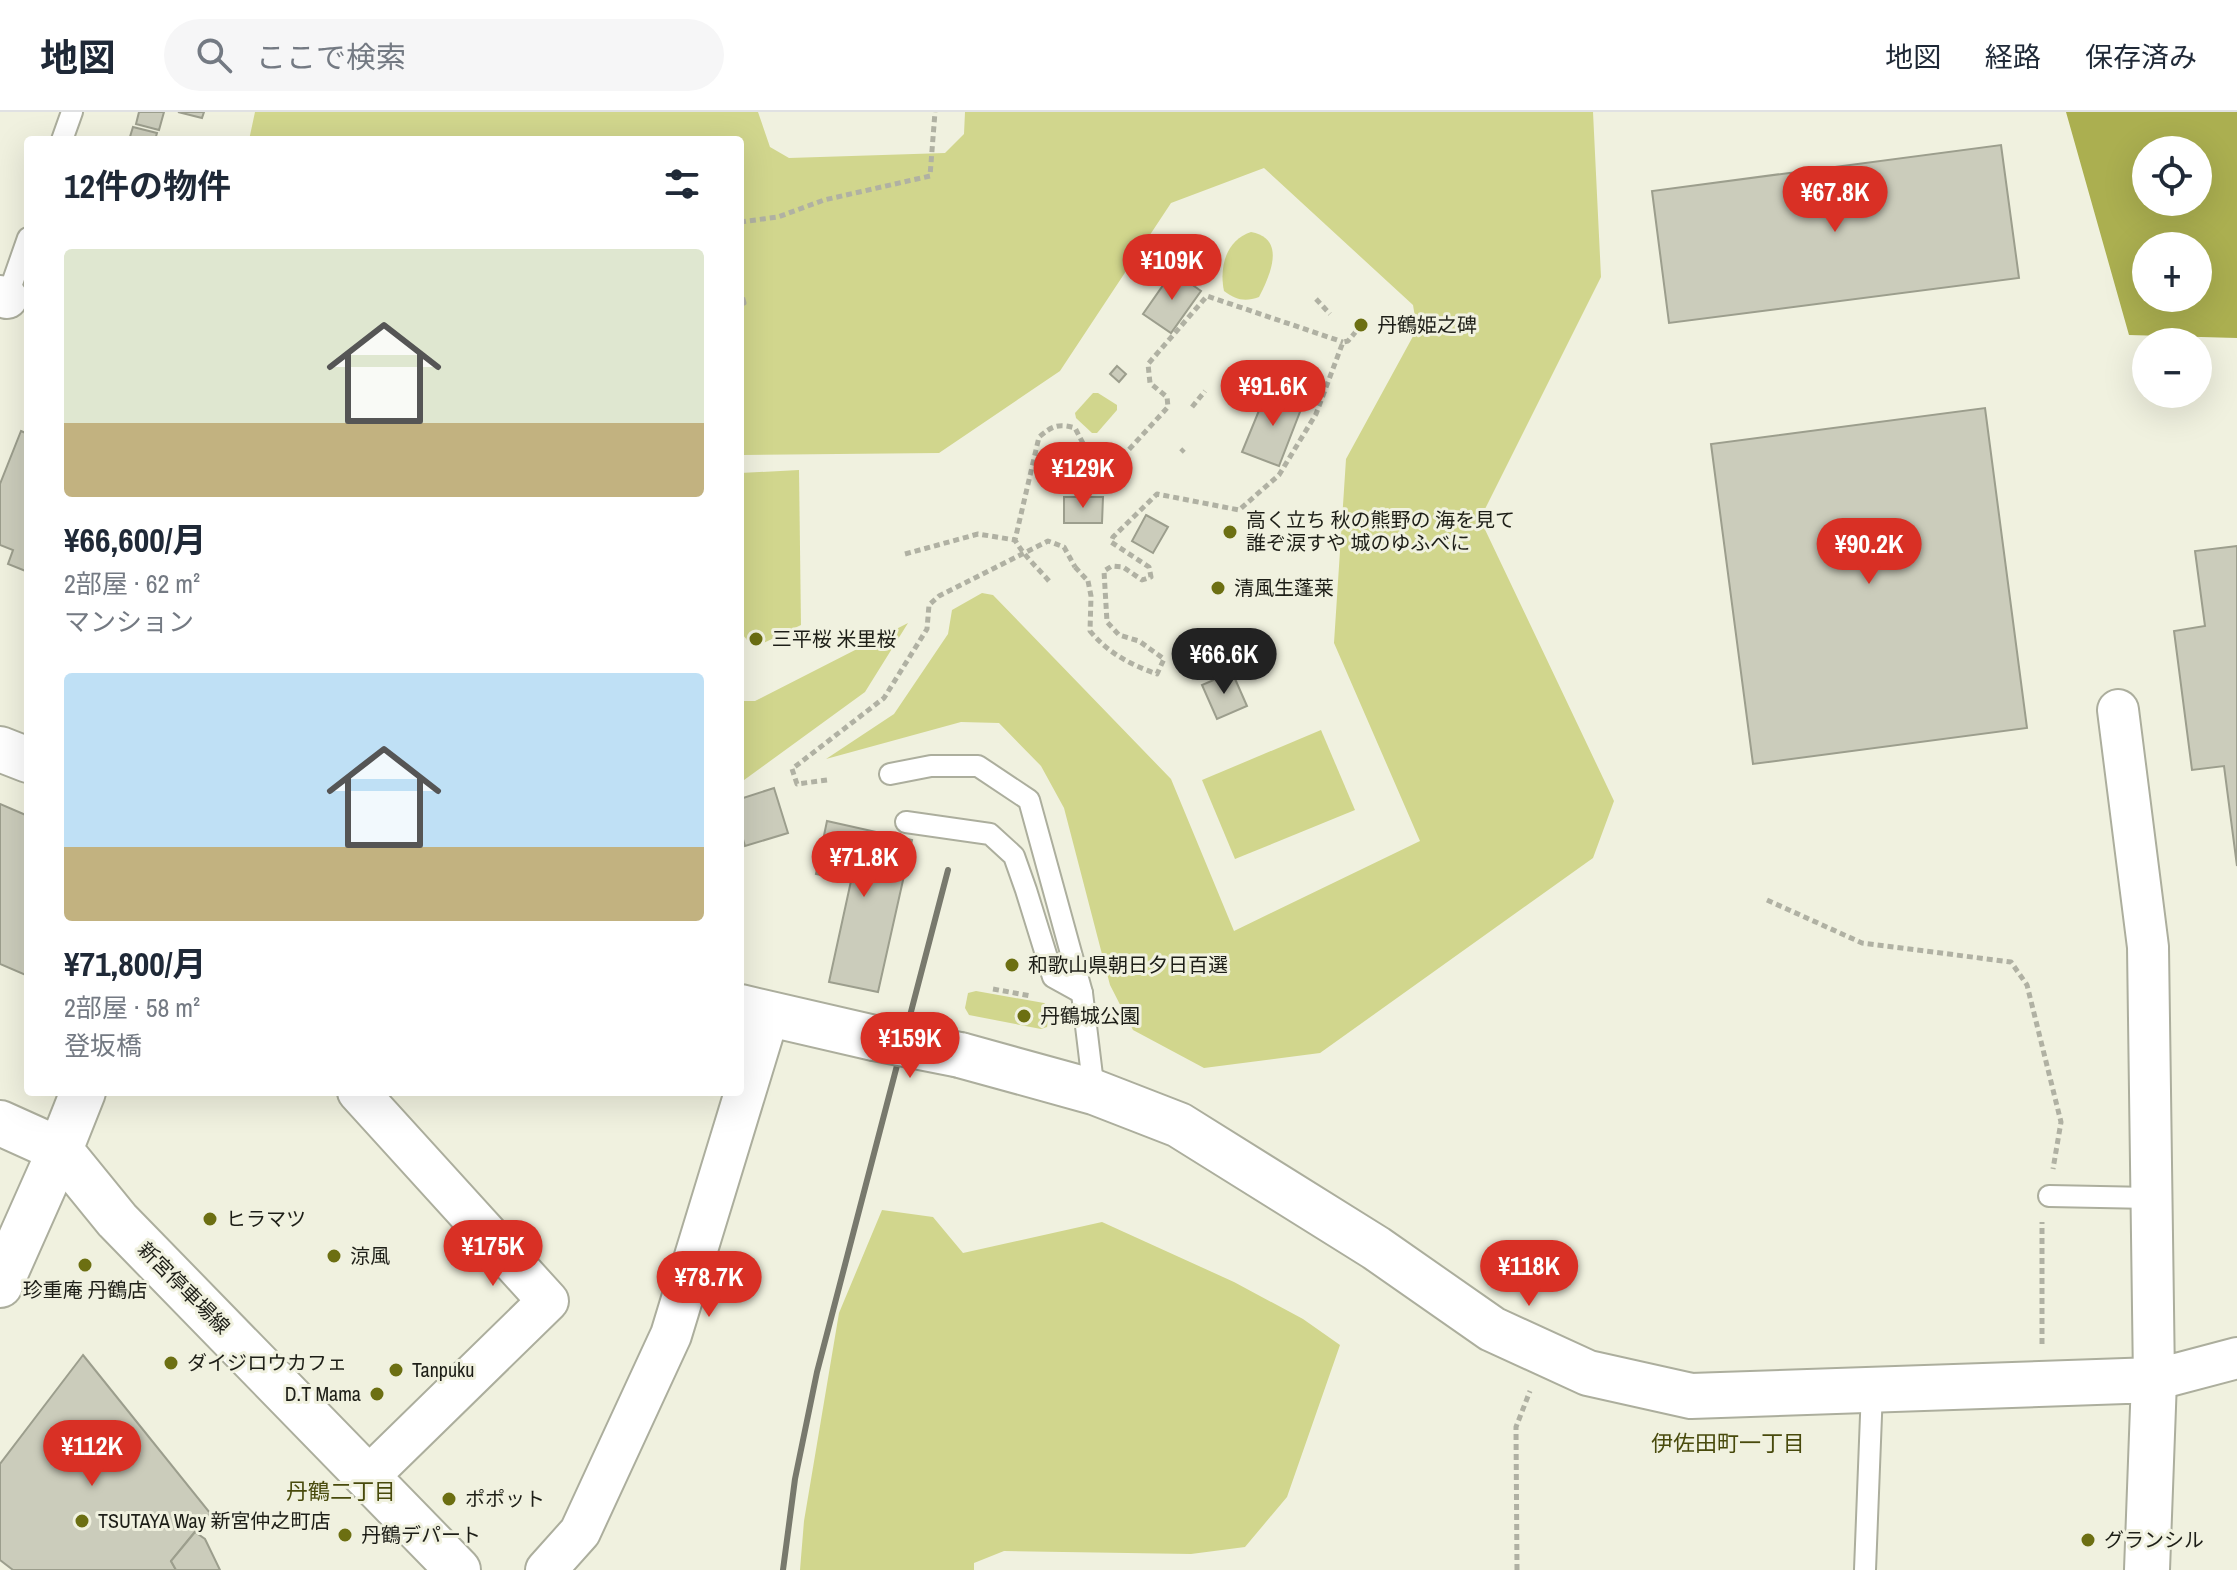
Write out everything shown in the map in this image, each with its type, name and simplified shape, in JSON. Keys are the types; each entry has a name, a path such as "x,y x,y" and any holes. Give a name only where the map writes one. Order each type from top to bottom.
{"street":[{"path":"2118,710 2148,947 2154,1380 2147,1570"},
{"path":"0,749 24,758"},
{"path":"744,1053 755,1011 960,1055 1094,1092 1179,1125 1376,1248 1492,1329 1588,1373 1691,1396 2154,1380 2237,1358"},
{"path":"0,1285 81,1096"},
{"path":"362,1096 548,1301 369,1476"},
{"path":"546,1570 580,1532 671,1335 733,1096"},
{"path":"0,1123 60,1150"},
{"name":"新宮停車場線","path":"60,1150 117,1220 458,1570"}],"lane":[{"path":"63,136 72,112"},
{"path":"4,297 24,248"},
{"path":"890,774 931,766 978,766 1029,800 1082,993 1094,1092"},
{"path":"906,822 990,834 1014,856 1053,977 1082,993"},
{"path":"2049,1196 2151,1198"},
{"path":"1865,1570 1872,1390"}],"path":[{"path":"744,221 778,217 824,200 930,176 935,112"},
{"path":"1049,581 1023,554 1015,540 1039,437 1051,427 1064,424 1075,428 1087,451 1112,468 1168,407 1167,397 1150,383 1148,364 1207,296 1343,342 1348,341 1358,329"},
{"path":"1316,299 1330,314"},
{"path":"827,780 797,784 792,769 884,698 927,629 929,605 939,596 1048,541 1064,547 1075,567 1088,581 1090,631 1099,642 1132,666 1157,674 1164,659 1139,641 1119,635 1107,622 1104,571 1112,566 1123,567 1142,580 1151,577 1149,567 1118,549 1111,542 1113,537 1157,494 1239,510 1279,475 1316,414 1343,342"},
{"path":"1192,407 1205,391"},
{"path":"905,554 978,534 1015,540"},
{"path":"1767,900 1862,943 2011,962 2027,985 2061,1122 2042,1223 2042,1384"},
{"path":"1516,1427 1517,1570"}],"shaded area":[{"path":"255,112 758,112 770,147 789,158 945,153 964,134 965,112 1593,112 1601,277 1480,519 1614,801 1593,858 1320,1053 1204,1068 1133,1030 1110,985 1064,808 1041,766 999,723 961,722 826,759 894,714 948,634 952,610 982,593 993,595 1171,779 1234,931 1420,841 1334,643 1346,459 1417,329 1413,305 1264,168 1171,203 1060,371 939,453 744,455 744,136 250,136"},
{"path":"2066,112 2237,112 2237,338 2212,337 2212,328 2132,328 2132,335 2129,335"},
{"path":"1251,232 1269,242 1273,259 1259,297 1241,299 1224,291 1224,264 1230,248"},
{"path":"1093,393 1117,405 1117,410 1097,433 1092,433 1076,418 1075,413"},
{"path":"799,470 801,625 753,648 744,636 744,473"},
{"path":"908,623 865,692 744,780 744,701 755,701"},
{"path":"1321,730 1355,810 1235,859 1202,780"},
{"path":"976,991 1044,1003 1050,1008 1047,1027 1041,1029 969,1015 965,1008 968,993"},
{"path":"882,1210 933,1217 963,1253 1102,1222 1234,1282 1303,1319 1340,1345 1287,1497 1245,1547 1191,1554 1004,1551 974,1563 974,1570 800,1570 804,1521 839,1313"}],"building":[{"path":"139,112 164,112 159,130 136,124"},
{"path":"178,112 204,112 202,118"},
{"path":"133,127 157,133 156,136 130,136"},
{"path":"2001,145 2019,278 1669,323 1652,191"},
{"path":"1173,271 1201,291 1171,333 1143,314"},
{"path":"1117,366 1126,374 1119,382 1110,374"},
{"path":"1267,391 1303,404 1279,466 1242,452"},
{"path":"1985,408 2027,728 1753,764 1711,444"},
{"path":"21,431 24,432 24,570 8,564 13,550 0,545 0,484"},
{"path":"1064,497 1103,497 1102,523 1064,523"},
{"path":"1146,515 1168,527 1153,553 1132,541"},
{"path":"2237,546 2237,866 2224,766 2192,770 2174,631 2205,626 2195,551"},
{"path":"1232,672 1247,706 1217,719 1202,685"},
{"path":"774,788 788,833 745,846 744,798"},
{"path":"0,804 24,814 24,974 0,964"},
{"path":"827,821 912,840 878,992 829,982 851,881 816,874"},
{"path":"83,1355 210,1513 171,1561 176,1570 13,1570 0,1560 0,1464"},
{"path":"195,1532 205,1539 220,1570 176,1570 171,1561"}],"railway":[{"path":"783,1570 795,1479 817,1372 948,870"}],"place":[{"name":"丹鶴姫之碑","path":"1361,325"},
{"name":"高く立ち 秋の熊野の 海を見て 誰ぞ涙すや 城のゆふべに","path":"1230,532"},
{"name":"清風生蓬莱","path":"1218,588"},
{"name":"三平桜 米里桜","path":"756,639"},
{"name":"和歌山県朝日夕日百選","path":"1012,965"},
{"name":"丹鶴城公園","path":"1024,1016"},
{"name":"ヒラマツ","path":"210,1219"},
{"name":"涼風","path":"334,1256"},
{"name":"珍重庵 丹鶴店","path":"85,1265"},
{"name":"ダイジロウカフェ","path":"171,1363"},
{"name":"Tanpuku","path":"396,1370"},
{"name":"D.T Mama","path":"377,1394"},
{"name":"ポポット","path":"449,1499"},
{"name":"TSUTAYA Way 新宮仲之町店","path":"82,1521"},
{"name":"丹鶴デパート","path":"345,1535"},
{"name":"グランシル","path":"2088,1540"}],"district":[{"name":"伊佐田町一丁目","path":"1728,1443"},
{"name":"丹鶴二丁目","path":"341,1491"}]}
